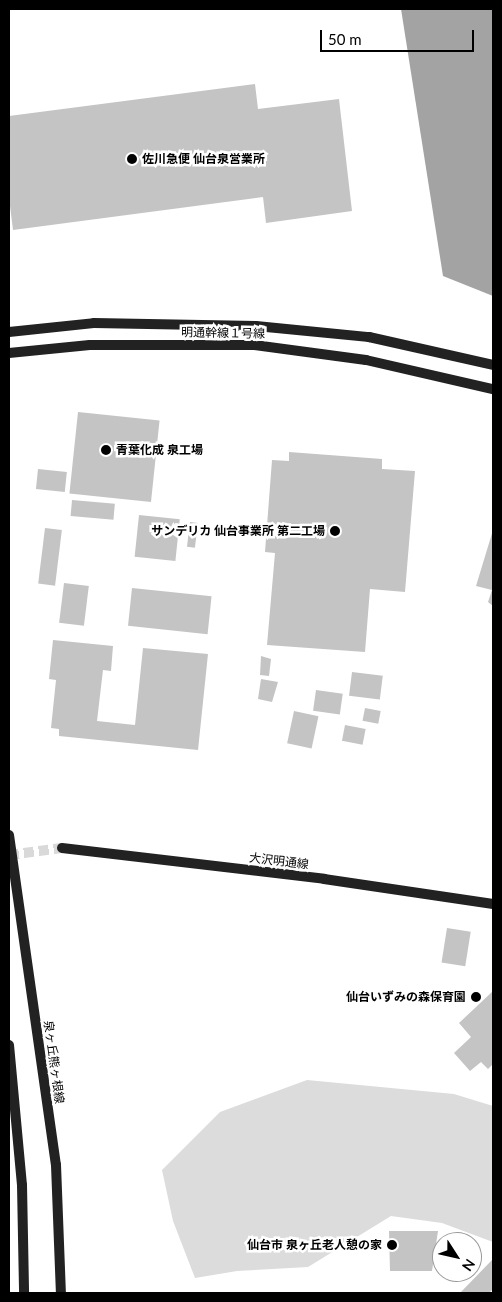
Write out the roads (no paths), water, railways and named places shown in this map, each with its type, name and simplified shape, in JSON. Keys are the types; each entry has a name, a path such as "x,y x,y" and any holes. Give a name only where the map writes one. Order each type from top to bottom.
{"street":[{"path":"9,332 94,324 256,326 369,337 493,365"},
{"name":"明通幹線１号線","path":"9,353 90,345 254,345 366,360 493,389"},
{"name":"泉ヶ丘熊ヶ根線","path":"9,835 56,1165 62,1293"},
{"name":"大沢明通線","path":"62,848 324,879 493,904"},
{"path":"9,1045 22,1185 24,1293"}],"tunnel":[{"path":"9,855 62,848"}],"place":[{"name":"佐川急便 仙台泉営業所","path":"132,159"},
{"name":"青葉化成 泉工場","path":"106,450"},
{"name":"サンデリカ 仙台事業所 第二工場","path":"335,531"},
{"name":"仙台いずみの森保育園","path":"476,997"},
{"name":"仙台市 泉ヶ丘老人憩の家","path":"392,1245"}]}
